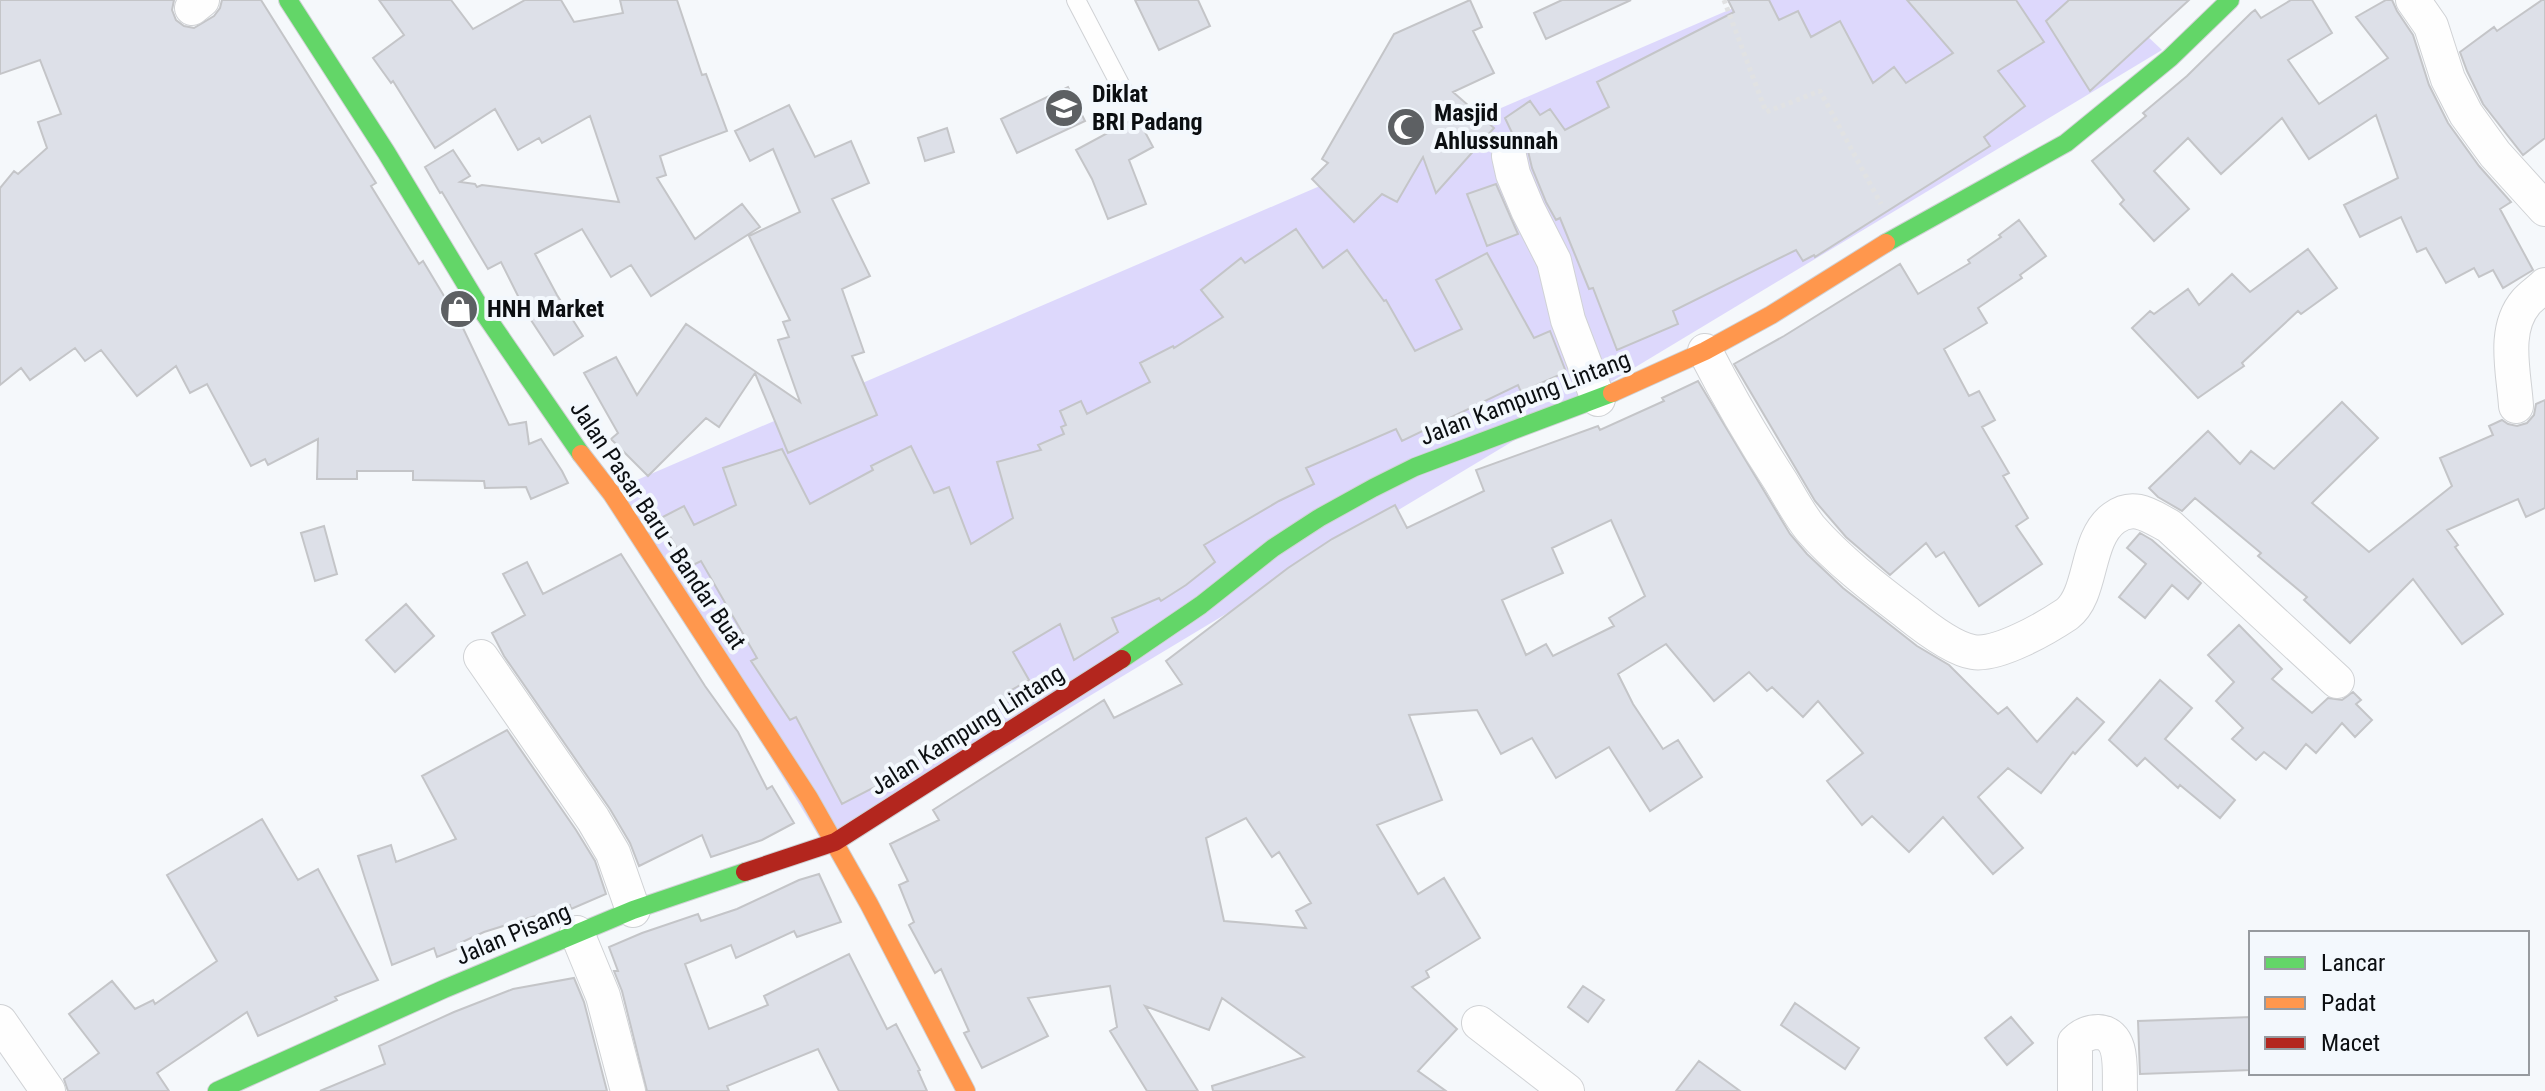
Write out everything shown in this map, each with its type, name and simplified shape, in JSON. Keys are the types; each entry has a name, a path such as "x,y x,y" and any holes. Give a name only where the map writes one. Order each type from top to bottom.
{"street":[{"name":"Jalan Pasar Baru - Bandar Buat","path":"288,0 386,152 479,306 592,470 612,494 745,695 835,842 966,1091"},
{"name":"Jalan Kampung Lintang","path":"835,842 1151,641 1273,548 1319,518 1415,467 1598,399 1705,351 1771,315 1838,271 1950,206 2066,143 2170,58 2230,0"},
{"path":"2413,0 2431,26 2448,79 2466,114 2495,154 2545,209"},
{"path":"1509,156 1528,210 1554,261 1568,320 1598,399"},
{"path":"2516,406 2511,333 2526,302 2545,285"},
{"path":"1705,351 1751,436 1809,526 1878,591 1962,649 1975,653 2005,647 2068,613 2077,604 2099,538 2111,520 2123,513 2140,511 2169,526 2337,681"},
{"path":"481,657 593,819 613,853 633,910"},
{"name":"Jalan Pisang","path":"217,1091 444,989 633,910 835,842"},
{"path":"577,933 603,996 628,1091"},
{"path":"0,1022 48,1091"},
{"path":"1479,1023 1567,1091"},
{"path":"2075,1091 2075,1042 2089,1033 2098,1032 2114,1038 2117,1046 2120,1091"}],"lane":[{"path":"1076,0 1124,92"}],"path":[{"path":"1724,0 1766,112 1820,91 1898,237"}],"shaded area":[{"path":"1752,0 2109,0 2162,50 829,853 609,492"}],"building":[{"path":"0,0 174,0 172,10 176,20 194,28 214,16 222,0 261,0 376,183 371,186 419,264 423,261 462,326 509,425 526,422 529,444 541,439 568,483 531,499 526,487 485,488 484,481 413,480 413,471 357,471 357,479 317,479 318,439 268,465 265,459 251,466 207,384 190,393 176,366 137,396 101,350 85,361 75,348 30,380 21,368 0,385 0,188 14,171 18,174 47,148 38,122 61,114 40,60 0,74"},
{"path":"379,0 451,0 473,29 525,0 561,0 574,22 623,13 620,0 677,0 702,75 706,74 727,131 660,156 666,175 657,178 695,239 742,204 760,227 651,296 631,265 611,277 582,229 535,254 583,336 554,355 527,314 501,262 488,269 425,167 453,150 470,176 460,182 477,187 482,185 619,202 590,116 542,143 539,138 518,150 495,109 435,148 393,81 391,83 373,58 404,35"},
{"path":"1135,0 1198,0 1210,26 1159,50"},
{"path":"1470,0 1482,27 1473,31 1494,73 1453,92 1494,128 1436,193 1423,157 1397,202 1382,194 1354,222 1312,179 1328,163 1322,159 1394,34"},
{"path":"1562,0 1631,0 1546,39 1534,13"},
{"path":"1728,0 1769,0 1779,20 1798,11 1811,37 1840,21 1873,83 1894,67 1906,83 1953,53 1907,0 2016,0 2044,42 1998,71 2025,106 1984,137 1990,146 1815,257 1803,261 1796,250 1673,311 1678,324 1617,350 1593,288 1589,289 1560,218 1556,220 1546,202 1528,151 1523,142 1514,137 1505,118 1530,101 1540,115 1550,109 1565,130 1609,107 1597,82 1734,12"},
{"path":"2069,0 2189,0 2090,91 2046,21"},
{"path":"2291,0 2312,0 2332,33 2288,60 2319,104 2388,58 2356,17 2386,0 2392,0 2413,35 2429,85 2448,123 2479,166 2511,202 2500,209 2533,270 2503,288 2493,270 2479,277 2474,268 2446,283 2426,248 2417,252 2401,217 2360,237 2344,205 2398,178 2376,115 2309,159 2282,118 2221,174 2188,138 2154,171 2189,209 2154,241 2120,204 2124,200 2092,161 2146,116 2143,113 2187,76 2251,13 2255,10 2261,18"},
{"path":"2545,0 2545,138 2523,155 2483,104 2460,52 2494,27 2497,31"},
{"path":"1068,87 1085,121 1017,153 1001,119"},
{"path":"789,105 815,157 851,141 869,183 832,199 870,276 842,289 864,352 852,356 877,415 788,453 755,373 719,427 706,418 648,476 611,439 618,433 584,373 616,357 637,395 686,324 800,402 778,340 789,337 783,322 790,320 749,236 800,212 773,149 750,161 735,131"},
{"path":"1137,117 1153,147 1129,160 1146,204 1108,219 1076,150"},
{"path":"947,128 954,152 925,161 918,138"},
{"path":"1496,184 1518,234 1487,246 1467,194"},
{"path":"2019,220 2046,256 2020,275 2022,278 1978,308 1987,323 1944,349 1969,396 1979,391 1995,420 1982,427 2009,473 2003,476 2028,518 2016,526 2042,564 1979,606 1944,552 1936,557 1926,543 1890,575 1846,537 1815,501 1734,364 1900,264 1918,294 1970,263 1968,260"},
{"path":"1296,229 1323,268 1347,250 1386,300 1415,351 1462,329 1436,280 1487,253 1534,338 1550,331 1566,372 1521,392 1518,385 1402,441 1396,429 1306,468 1314,484 1204,545 1215,562 1186,585 1161,601 1159,598 1112,618 1118,632 1074,660 1060,624 1013,652 1029,680 1008,692 1012,700 873,788 842,804 796,717 790,720 751,661 757,658 701,561 689,567 659,519 684,506 694,525 736,505 723,468 782,449 810,504 873,470 871,466 911,446 934,493 949,487 971,544 1013,518 997,462 1041,450 1038,445 1064,434 1061,427 1066,425 1060,411 1081,401 1087,414 1150,382 1140,363 1174,348 1223,317 1201,290 1241,258 1245,263"},
{"path":"2308,249 2337,288 2301,314 2298,311 2242,363 2244,366 2198,398 2132,328 2150,311 2154,314 2188,289 2199,305 2232,274 2250,292"},
{"path":"1698,381 1790,534 1807,554 1843,588 1917,646 1949,665 1998,714 2007,707 2037,742 2077,698 2104,722 2075,754 2073,752 2041,793 2008,768 1978,797 2023,848 1993,874 1943,817 1909,852 1872,816 1862,825 1827,781 1863,753 1818,701 1803,717 1772,687 1767,691 1749,672 1714,701 1666,644 1618,674 1633,704 1663,749 1678,740 1702,777 1650,811 1609,747 1556,778 1532,738 1501,754 1477,710 1409,715 1442,800 1377,825 1418,894 1444,878 1480,938 1426,971 1429,977 1412,987 1457,1029 1418,1071 1446,1091 1213,1091 1212,1086 1304,1057 1222,998 1209,1030 1145,1006 1198,1091 1147,1091 1110,1031 1117,1027 1110,986 1028,998 1048,1036 982,1068 964,1033 969,1031 941,969 935,973 909,925 914,922 899,885 908,881 890,844 939,820 933,810 1104,700 1114,718 1182,684 1166,661 1288,568 1332,539 1395,505 1407,528 1484,491 1476,470 1598,426 1600,430 1664,401 1662,398","holes":["1611,520 1645,596 1609,618 1614,626 1553,656 1546,644 1526,655 1502,600 1563,573 1552,548","1246,818 1272,857 1279,852 1311,903 1296,911 1306,928 1224,921 1206,838"]},
{"path":"2545,400 2545,508 2526,517 2518,499 2447,530 2458,545 2455,547 2503,614 2462,644 2413,579 2350,643 2304,600 2307,597 2258,556 2261,553 2195,498 2182,511 2149,488 2208,431 2240,464 2251,451 2274,469 2342,402 2378,438 2312,503 2369,552 2452,486 2440,458 2493,435 2489,426 2502,420 2517,426 2527,423 2534,415 2536,404"},
{"path":"324,526 337,574 315,581 301,533"},
{"path":"2140,533 2201,583 2188,599 2172,585 2145,618 2119,597 2146,564 2127,548"},
{"path":"621,554 738,732 767,789 772,786 794,823 762,840 711,857 702,835 639,866 630,843 610,809 504,656 492,633 525,615 503,574 527,562 543,594"},
{"path":"406,604 434,636 395,672 366,640"},
{"path":"2239,625 2282,669 2272,679 2312,713 2328,698 2342,700 2353,692 2361,700 2356,704 2372,720 2355,737 2342,723 2316,753 2306,744 2286,769 2264,752 2256,760 2232,739 2243,728 2216,701 2234,682 2208,655"},
{"path":"2160,680 2192,708 2165,739 2235,800 2220,818 2180,785 2178,788 2145,758 2137,766 2109,740"},
{"path":"507,730 595,861 606,894 571,909 570,905 484,932 460,943 462,947 437,957 434,948 392,965 358,856 391,845 396,862 456,839 422,776"},
{"path":"262,819 298,880 318,869 378,980 335,997 337,1000 258,1036 247,1012 157,1073 169,1091 68,1091 64,1079 99,1053 69,1014 112,981 135,1009 153,1000 155,1004 217,961 167,875"},
{"path":"819,874 841,922 797,937 794,931 736,958 731,945 685,964 709,1029 768,1005 764,996 849,954 887,1029 896,1024 920,1070 927,1091 839,1091 818,1049 727,1086 729,1091 647,1091 622,991 614,971 618,971 609,947 698,914 701,921 737,909"},
{"path":"574,978 584,1002 607,1091 320,1091 385,1064 379,1046 454,1012 513,989"},
{"path":"1583,986 1604,1000 1588,1022 1568,1007"},
{"path":"1795,1003 1859,1048 1845,1069 1781,1025"},
{"path":"2011,1017 2033,1043 2007,1065 1985,1038"},
{"path":"2249,1017 2249,1070 2140,1074 2138,1021"},
{"path":"1699,1061 1740,1091 1676,1091"}],"traffic: fast":[{"path":"288,0 386,152 479,306 581,454"},
{"path":"1886,243 2066,143 2170,58 2230,0"},
{"path":"1122,659 1201,605 1273,548 1373,488 1415,467 1612,393"},
{"path":"217,1091 444,989 633,910 745,872"}],"traffic: slow":[{"path":"1612,393 1705,351 1771,315 1886,243"},
{"path":"581,454 612,494 809,798 869,904 966,1091"}],"traffic: jam":[{"path":"745,872 835,842 1122,659"}],"place":[{"name":"Diklat BRI Padang","path":"1064,108"},
{"name":"Masjid Ahlussunnah","path":"1406,127"},
{"name":"HNH Market","path":"459,309"}]}
